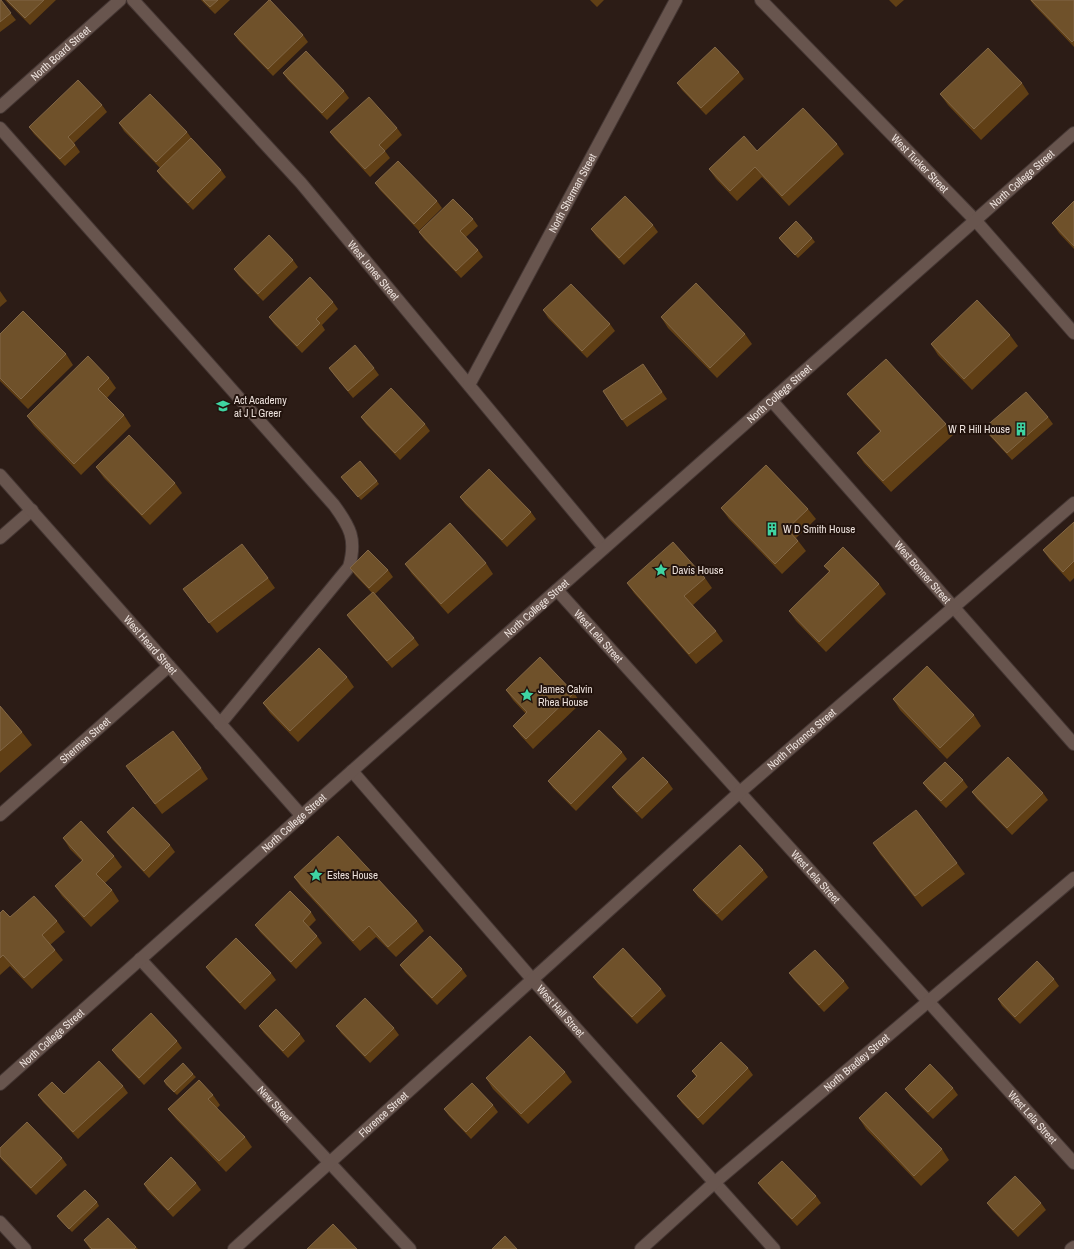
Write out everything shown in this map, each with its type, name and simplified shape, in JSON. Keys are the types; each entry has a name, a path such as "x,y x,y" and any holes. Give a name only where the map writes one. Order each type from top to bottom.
{"street":[{"name":"North Board Street","path":"0,107 120,0"},
{"name":"West Jones Street","path":"133,0 301,183 604,548"},
{"name":"North Sherman Street","path":"469,385 676,0"},
{"name":"West Tucker Street","path":"761,0 976,221 1074,333"},
{"path":"0,128 334,505 348,525 353,540 353,554 349,567 220,724"},
{"name":"North College Street","path":"0,1084 1074,133"},
{"name":"West Bonner Street","path":"772,401 1074,744"},
{"name":"West Heard Street","path":"0,475 301,816"},
{"name":"North Florence Street","path":"532,979 740,792 1074,503"},
{"path":"0,538 32,510"},
{"name":"West Lela Street","path":"557,590 1074,1163"},
{"name":"Sherman Street","path":"0,815 169,666"},
{"name":"West Hall Street","path":"352,771 532,979 774,1249"},
{"name":"North Bradley Street","path":"641,1249 714,1183 1074,878"},
{"name":"New Street","path":"140,959 410,1249"},
{"name":"Florence Street","path":"234,1249 532,979"},
{"path":"0,1222 25,1249"}],"building":[{"path":"0,0 11,13 0,22"},
{"path":"7,0 44,0 25,18"},
{"path":"203,0 218,0 210,7"},
{"path":"269,0 303,35 268,69 234,34"},
{"path":"1031,0 1074,0 1074,40 1072,42"},
{"path":"715,47 739,72 701,108 677,83"},
{"path":"988,48 1022,83 974,129 940,94"},
{"path":"306,51 344,91 322,113 283,73"},
{"path":"78,80 102,105 68,137 75,145 60,159 29,127"},
{"path":"150,94 187,132 156,162 119,123"},
{"path":"369,97 397,128 379,145 385,151 365,169 330,132"},
{"path":"803,108 837,144 782,196 755,167 730,191 709,169 744,136 757,151"},
{"path":"191,138 221,170 188,203 157,171"},
{"path":"398,161 437,201 414,224 375,183"},
{"path":"625,196 653,225 619,258 591,229"},
{"path":"453,199 473,219 460,231 478,250 456,271 419,232"},
{"path":"1074,201 1074,246 1052,223"},
{"path":"796,221 812,238 795,255 779,238"},
{"path":"269,235 293,260 258,294 234,269"},
{"path":"310,277 333,302 316,319 320,323 297,346 269,317"},
{"path":"696,283 745,334 710,368 661,317"},
{"path":"571,284 610,324 582,351 543,310"},
{"path":"977,300 1010,335 964,379 931,344"},
{"path":"23,311 66,354 21,399 0,378 0,334"},
{"path":"355,345 374,368 348,391 329,368"},
{"path":"88,356 109,378 98,389 124,415 74,464 27,416"},
{"path":"886,359 946,424 883,481 857,453 881,431 847,394"},
{"path":"643,364 662,392 622,420 603,391"},
{"path":"391,388 425,424 395,453 361,417"},
{"name":"W R Hill House","path":"1026,392 1048,417 1007,453 984,428"},
{"path":"129,435 175,483 142,515 96,467"},
{"path":"360,461 377,481 358,497 341,477"},
{"name":"W D Smith House","path":"766,465 808,509 787,529 798,541 775,564 721,508"},
{"path":"489,469 531,512 502,540 460,497"},
{"path":"1074,522 1074,561 1063,572 1043,550"},
{"path":"450,523 486,563 441,604 405,564"},
{"path":"673,542 705,578 684,596 716,631 689,654 627,583"},
{"path":"242,544 268,578 209,623 183,589"},
{"path":"843,547 879,584 819,642 789,611 830,571 824,566"},
{"path":"368,550 388,570 369,588 350,568"},
{"path":"373,592 414,638 387,661 347,615"},
{"path":"319,648 347,677 290,731 263,703"},
{"path":"540,657 574,693 526,739 513,726 527,712 506,690"},
{"path":"927,666 974,715 940,748 893,699"},
{"path":"0,706 22,732 0,751"},
{"path":"599,730 622,752 571,804 548,781"},
{"path":"173,731 201,768 155,804 126,766"},
{"path":"643,757 668,782 637,812 612,787"},
{"path":"1008,757 1043,793 1007,828 972,792"},
{"path":"945,762 963,780 941,801 923,783"},
{"path":"133,807 170,845 144,871 107,832"},
{"path":"916,810 957,863 915,896 873,843"},
{"path":"81,821 114,856 96,874 112,890 84,917 55,886 83,860 63,838"},
{"path":"338,836 417,921 388,947 369,926 353,941 294,877"},
{"path":"740,845 763,870 717,914 693,890"},
{"path":"290,891 311,912 303,921 317,936 291,962 255,925"},
{"path":"34,896 57,921 42,935 55,950 24,978 3,955 0,958 0,913 3,910 10,917"},
{"path":"430,936 462,969 432,998 400,965"},
{"path":"236,938 271,973 240,1003 206,967"},
{"path":"623,948 661,989 632,1017 593,977"},
{"path":"815,950 844,981 819,1005 789,973"},
{"path":"1037,961 1054,979 1015,1017 998,999"},
{"path":"365,998 394,1028 365,1056 336,1026"},
{"path":"276,1009 300,1034 283,1051 259,1026"},
{"path":"151,1013 177,1041 139,1078 112,1050"},
{"path":"530,1036 565,1072 521,1114 486,1078"},
{"path":"721,1042 748,1068 698,1118 677,1096 697,1076 692,1071"},
{"path":"99,1061 123,1086 73,1132 38,1095 52,1082 64,1094"},
{"path":"183,1063 193,1074 174,1092 164,1081"},
{"path":"930,1064 953,1088 928,1112 905,1089"},
{"path":"199,1080 213,1095 208,1099 245,1137 219,1161 168,1109"},
{"path":"472,1083 493,1105 466,1132 444,1109"},
{"path":"886,1092 942,1149 914,1176 859,1118"},
{"path":"27,1122 62,1158 31,1188 0,1156 0,1148"},
{"path":"171,1157 196,1183 168,1210 144,1184"},
{"path":"782,1161 816,1196 792,1219 758,1183"},
{"path":"1015,1176 1041,1203 1013,1230 987,1203"},
{"path":"85,1190 97,1202 69,1229 57,1216"},
{"path":"108,1218 136,1247 134,1249 92,1249 84,1240"},
{"path":"333,1224 357,1249 307,1249"},
{"path":"505,1236 517,1249 492,1249"}],"place":[{"name":"Act Academy at J L Greer","path":"223,406"},
{"name":"W R Hill House","path":"1021,429"},
{"name":"W D Smith House","path":"772,529"},
{"name":"Davis House","path":"661,570"},
{"name":"James Calvin Rhea House","path":"527,695"},
{"name":"Estes House","path":"316,875"}]}
